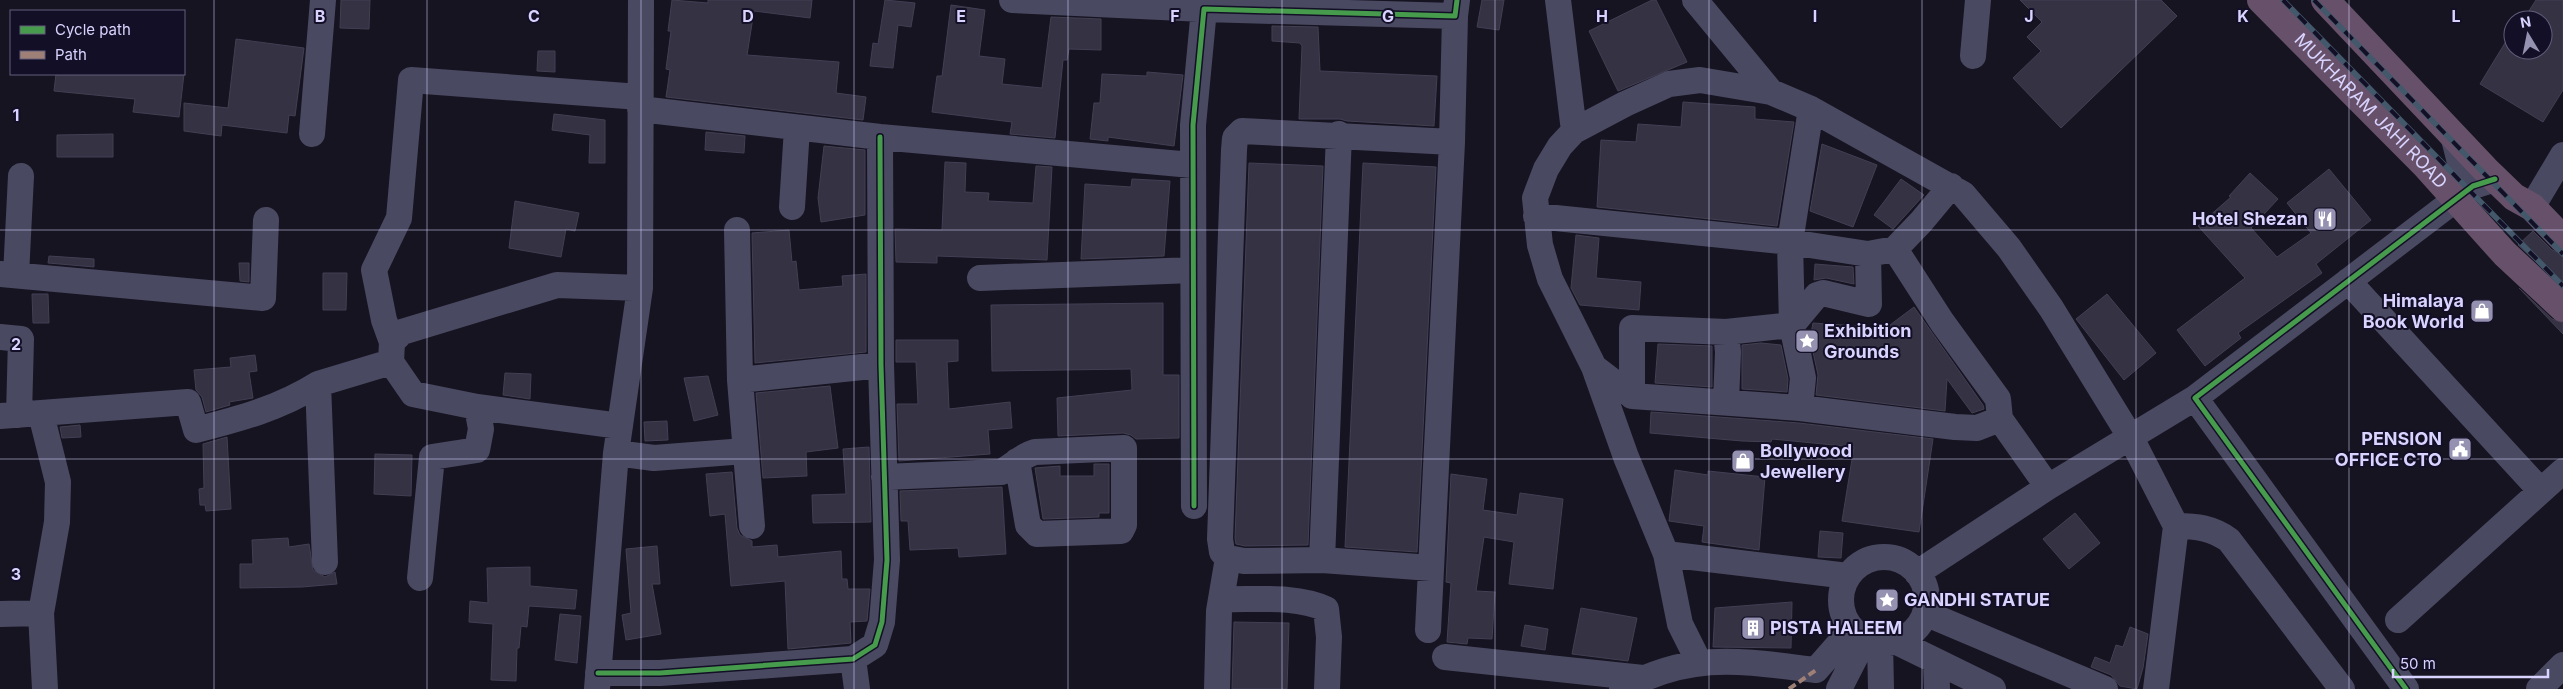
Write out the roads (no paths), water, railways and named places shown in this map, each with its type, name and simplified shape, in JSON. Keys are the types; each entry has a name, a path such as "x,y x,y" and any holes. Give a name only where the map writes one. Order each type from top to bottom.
{"highway":[{"name":"MUKHARAM JAHI ROAD","path":"2261,0 2425,166 2505,254 2563,308"},
{"path":"2326,0 2452,135 2514,197 2532,207 2563,239"}],"street":[{"path":"312,134 324,0"},
{"path":"641,0 640,288 616,453 598,681 660,681 853,659 875,646 882,622 887,560 881,365 880,137"},
{"path":"1012,0 1204,10 1456,8 1452,142 1428,630"},
{"path":"1558,0 1574,131"},
{"path":"1695,0 1771,92"},
{"path":"1973,56 1978,0"},
{"path":"1194,506 1192,165 1193,125 1204,10"},
{"path":"620,426 477,407 413,394 392,352 374,270 399,218 403,198 411,80 640,103 797,128 1192,165"},
{"path":"1699,662 1680,624 1666,554 1626,457 1594,367 1550,279 1540,245 1535,198 1546,169 1560,146 1574,131 1625,104 1669,84 1700,80 1771,92 1811,109 1963,194 2010,248 2051,308 2132,438 2176,526 2156,689"},
{"path":"1800,408 1803,378 1792,325 1790,242 1811,109"},
{"path":"792,207 797,128"},
{"path":"1431,568 1322,560 1244,561 1228,558 1222,552 1220,539 1235,138 1242,131 1339,134 1452,142"},
{"path":"1322,560 1339,134"},
{"path":"2452,135 2464,178 2454,200"},
{"path":"2532,207 2563,156"},
{"path":"21,176 8,275 263,298 266,220"},
{"path":"1917,573 2048,487 2132,438 2195,398 2473,186 2495,178"},
{"path":"1536,216 1790,242 1868,254 1895,248 1921,222 1951,186"},
{"path":"737,230 740,380 752,526"},
{"path":"1895,248 1942,322 1998,399 2000,419 2048,487"},
{"path":"1632,396 1632,328 1726,332 1792,325 1817,295 1823,294 1869,304 1868,254"},
{"path":"980,278 1193,270"},
{"path":"2348,281 2541,491"},
{"path":"20,415 188,402 196,430 246,418 296,399 318,384 392,352 402,332 557,285 640,288"},
{"path":"1726,332 1728,352 1726,402"},
{"path":"0,337 21,339 20,415 58,490 57,522 41,613 45,689"},
{"path":"740,380 881,365"},
{"path":"1594,367 1632,396 1800,408 1955,428 1977,428 2000,419"},
{"path":"318,384 325,562"},
{"path":"2195,398 2406,689"},
{"path":"420,578 432,457 477,450 481,429 477,407"},
{"path":"884,477 1001,472 1010,468 1017,461 1023,456 1048,450 1124,448 1124,525 1121,531 1037,534 1028,526 1017,461"},
{"path":"616,453 654,458 745,451"},
{"path":"2398,620 2563,471"},
{"path":"2176,526 2216,531 2229,540 2342,689"},
{"path":"1666,554 1848,576"},
{"path":"1445,657 1633,684 1699,662 1729,660 1816,670 1873,638 1908,636 1918,626 1925,614 1927,599 1924,585 1917,573 1907,564 1895,558 1882,557 1862,563 1848,576 1842,589 1841,603 1844,617 1873,638 1936,662 1993,689"},
{"path":"1217,689 1221,599 1228,558"},
{"path":"1221,599 1294,601 1315,604 1326,609 1329,637 1327,689"},
{"path":"0,614 41,613"},
{"path":"1925,614 2105,689"},
{"path":"1839,689 1873,638"},
{"path":"1873,638 1881,689"},
{"path":"853,659 857,689"},
{"path":"1936,662 1937,689"},
{"path":"2539,689 2563,666"}],"railway":[{"path":"2283,0 2563,286"},
{"path":"2314,0 2563,254"}],"place":[{"name":"Hotel Shezan","path":"2325,219"},
{"name":"Himalaya Book World","path":"2482,311"},
{"name":"Exhibition Grounds","path":"1807,341"},
{"name":"PENSION OFFICE CTO","path":"2460,449"},
{"name":"Bollywood Jewellery","path":"1743,461"},
{"name":"GANDHI STATUE","path":"1887,600"},
{"name":"PISTA HALEEM","path":"1753,628"}]}
